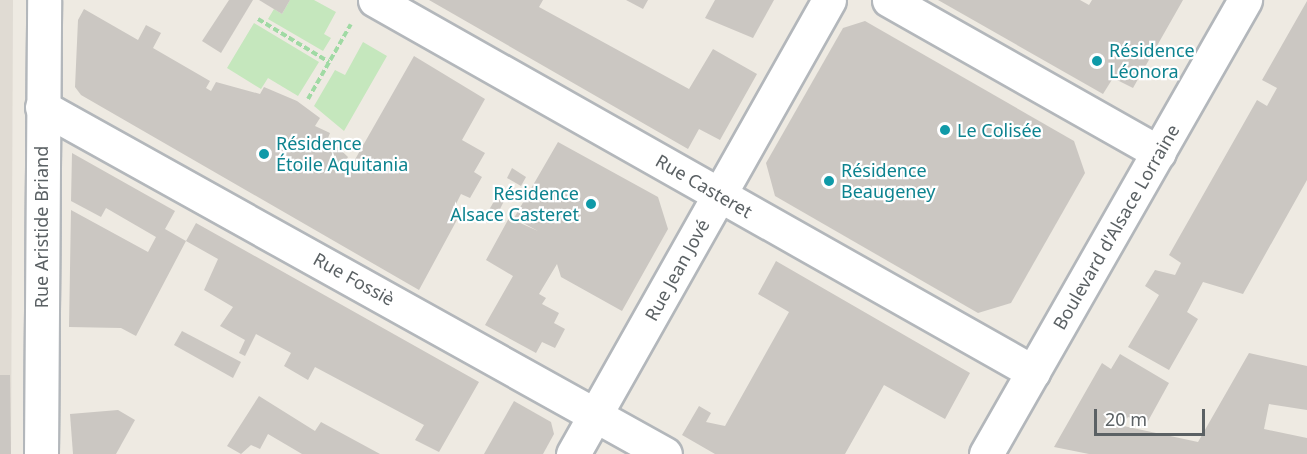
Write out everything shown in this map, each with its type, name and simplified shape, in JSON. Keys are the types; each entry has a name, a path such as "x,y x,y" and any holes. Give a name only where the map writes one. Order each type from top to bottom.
{"street":[{"name":"Rue Aristide Briand","path":"40,454 44,0"},
{"name":"Rue Jean Jové","path":"573,454 829,0"},
{"path":"889,0 1159,153"},
{"name":"Boulevard d'Alsace Lorraine","path":"986,454 1245,0"},
{"name":"Rue Casteret","path":"365,8 719,195 1033,372"},
{"name":"Rue Fossiè","path":"42,107 665,454"}],"path":[{"path":"308,99 329,62 365,8"},
{"path":"258,19 329,62"}],"shaded area":[{"path":"0,0 13,0 11,454 0,454"}],"green space":[{"path":"290,0 314,0 336,12 324,34 331,38 323,51 268,19 274,9 282,14"},
{"path":"254,23 319,62 298,96 268,78 261,89 227,68"},
{"path":"363,42 387,56 344,131 314,106 335,70 345,75"}],"building":[{"path":"229,0 253,0 221,53 202,41"},
{"path":"259,0 290,0 282,14"},
{"path":"429,0 543,0 539,7 689,89 713,49 757,74 720,140 699,129 688,149"},
{"path":"626,0 648,0 643,9"},
{"path":"715,0 774,0 753,38 705,18"},
{"name":"Résidence Léonora","path":"938,0 1080,0 1089,5 1092,0 1183,0 1133,88 1113,78 1103,94"},
{"path":"1307,1 1307,180 1243,294 1203,282 1187,312 1198,319 1169,370 1128,347 1159,295 1145,286 1155,270 1175,275 1181,263 1169,255 1257,100 1267,106 1277,88 1262,80"},
{"path":"84,9 138,40 146,25 161,33 153,48 210,81 206,88 211,91 216,82 260,94 264,87 297,101 320,118 315,126 330,133 328,138 348,157 343,166 349,170 414,56 485,99 462,140 485,153 474,172 482,177 470,198 461,194 451,214 458,218 419,290 81,95 75,87 78,20"},
{"path":"865,21 1074,141 1085,173 1011,303 978,313 775,196 766,163 843,28"},
{"path":"558,142 658,197 668,229 622,311 561,277 557,264 539,294 546,298 542,304 559,313 554,323 565,329 555,348 542,342 536,353 485,325 513,276 486,260 509,218 538,231 514,218"},
{"path":"72,153 175,211 165,229 186,241 136,336 121,328 69,327 71,210 148,252 156,237 106,208 101,217 71,201"},
{"path":"512,168 526,177 521,186 507,178"},
{"path":"497,196 505,199 497,215 489,210"},
{"path":"196,223 479,382 439,452 415,440 424,425 315,367 308,380 284,366 291,353 256,334 245,356 239,353 245,340 220,326 233,307 204,290 218,259 186,241"},
{"path":"776,261 970,373 945,419 884,385 845,454 715,454 682,435 699,406 711,413 706,422 725,426 789,312 758,294"},
{"path":"182,331 241,362 233,378 174,345"},
{"path":"1249,353 1307,366 1307,410 1269,404 1264,429 1307,438 1307,454 1089,454 1054,447 1102,363 1111,369 1120,354 1169,383 1147,423 1128,417 1125,421 1111,412 1105,422 1198,442"},
{"path":"0,375 10,375 11,454 0,454"},
{"path":"259,396 315,431 321,422 380,454 302,454 268,434 260,449 251,445 241,454 227,446"},
{"path":"514,401 551,422 554,434 543,454 484,454"},
{"path":"118,410 135,420 116,454 73,454 70,414"}],"place":[{"name":"Résidence Léonora","path":"1097,61"},
{"name":"Le Colisée","path":"945,130"},
{"name":"Résidence Étoile Aquitania","path":"264,154"},
{"name":"Résidence Beaugeney","path":"829,181"},
{"name":"Résidence Alsace Casteret","path":"591,204"}]}
